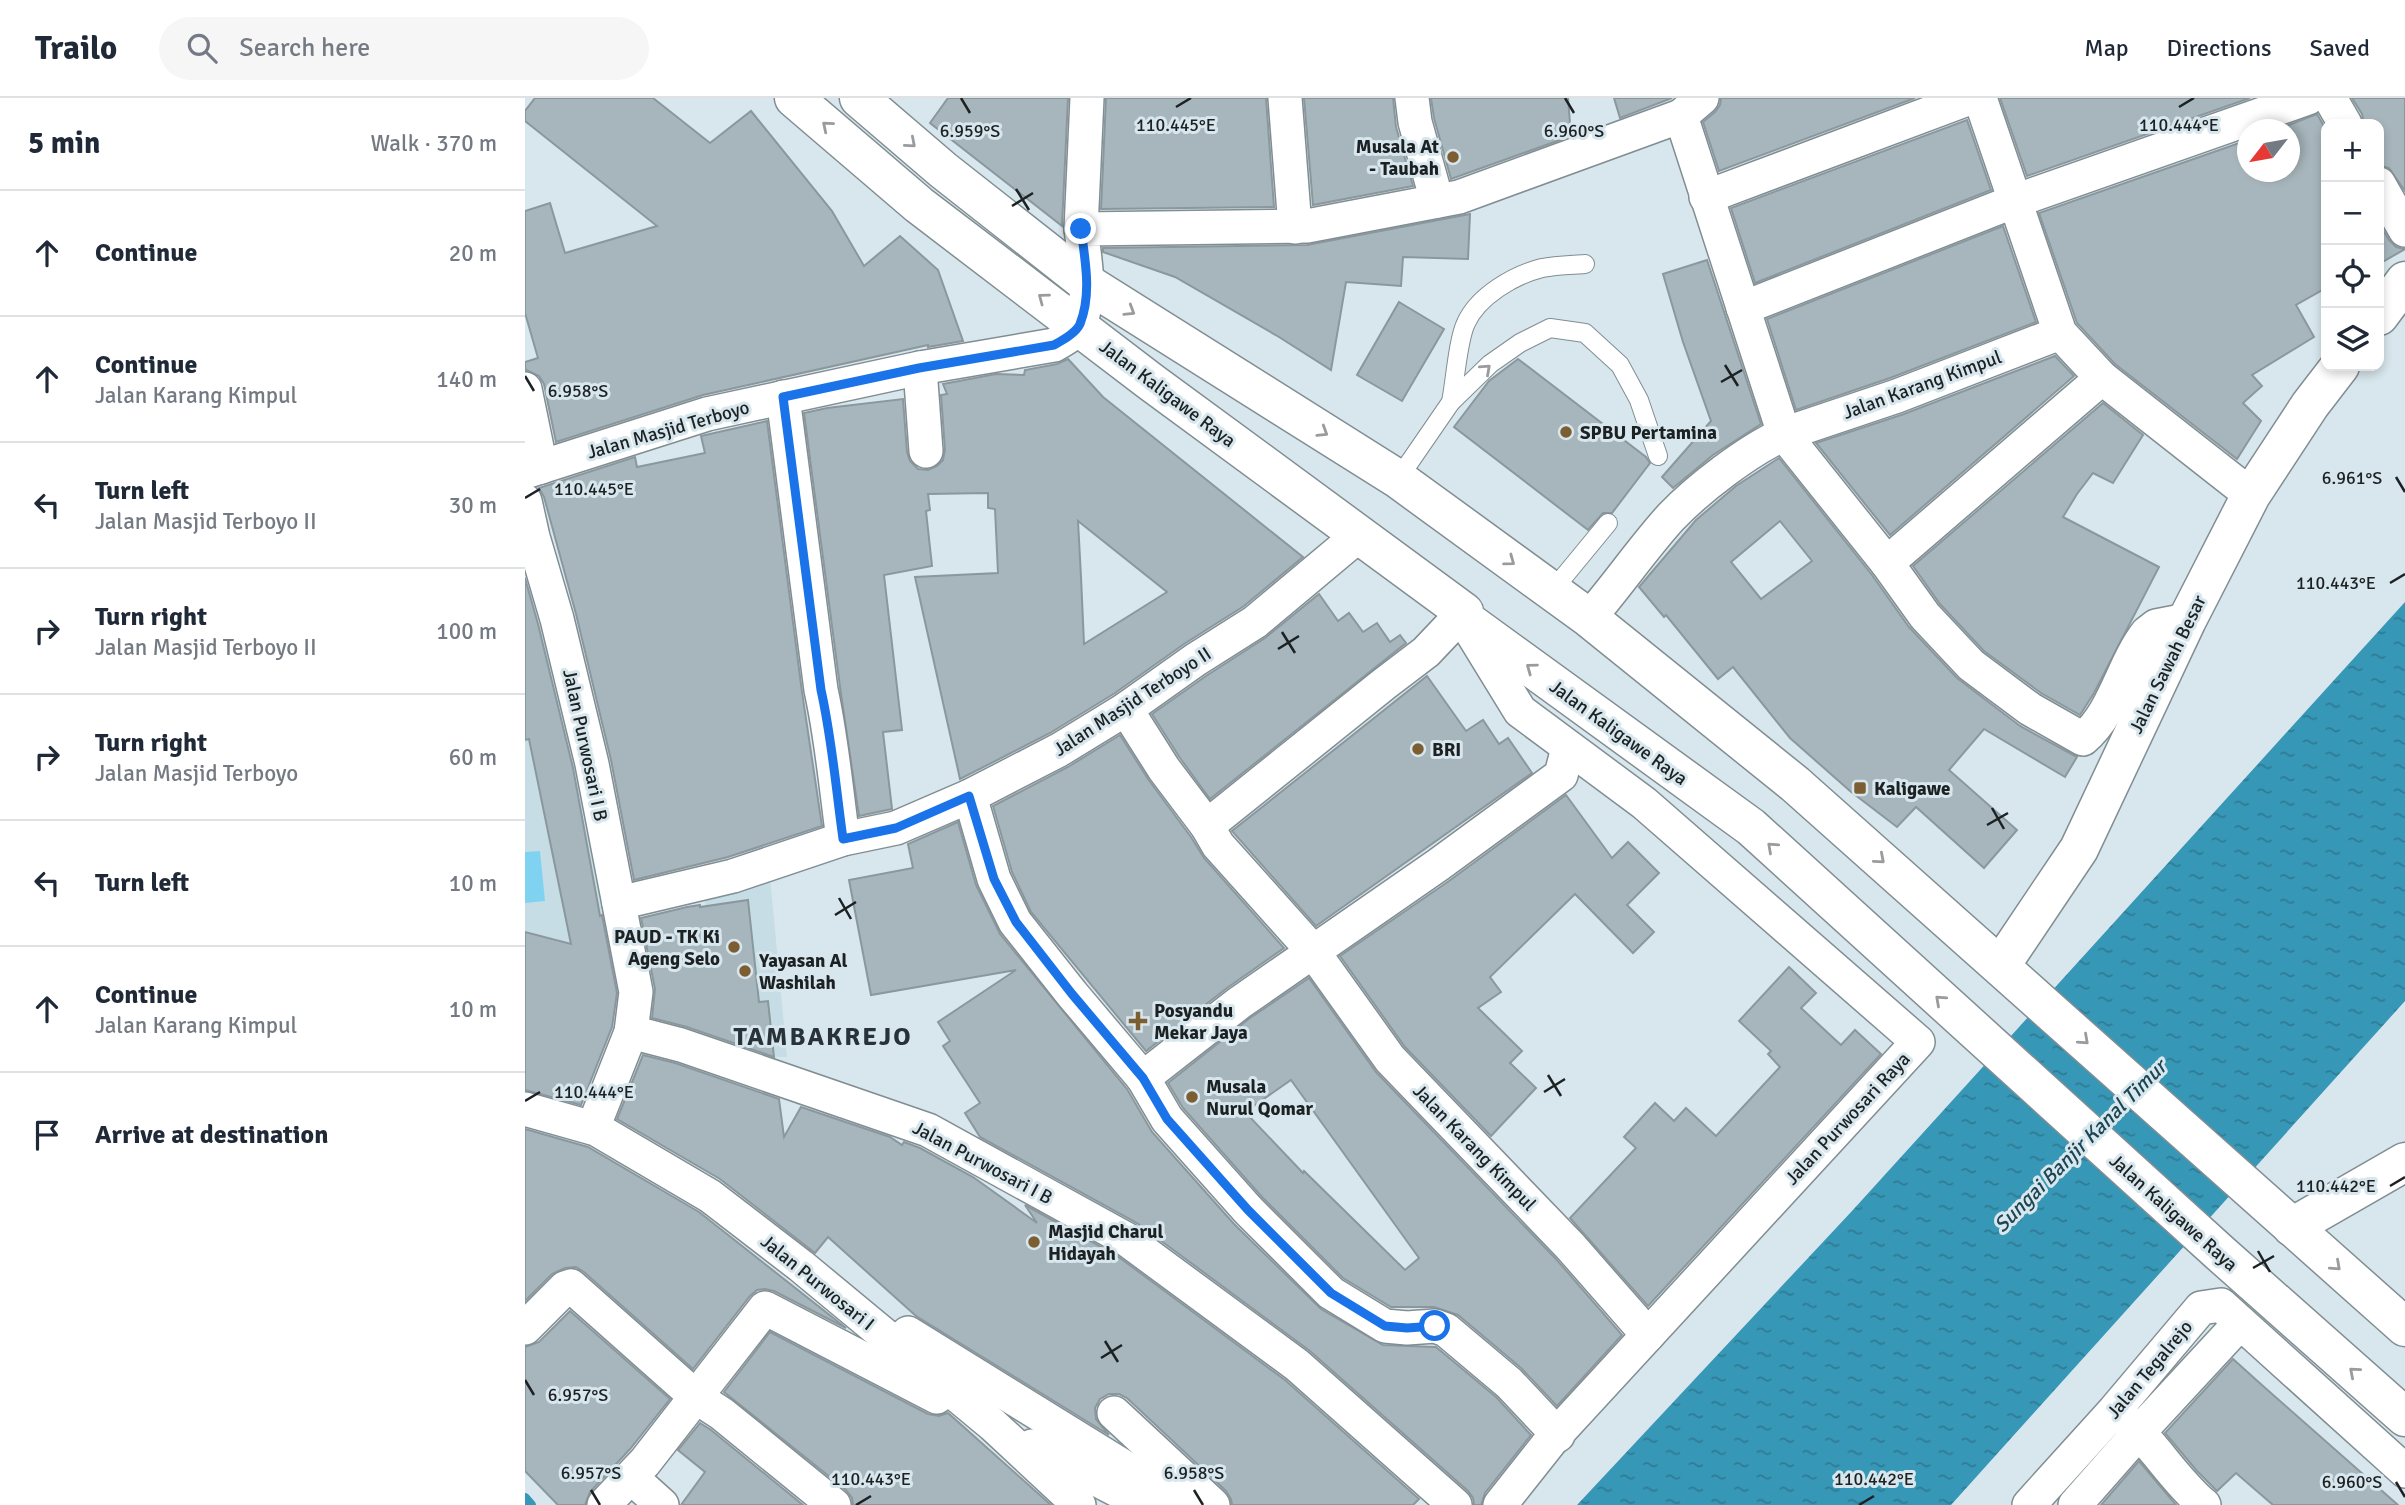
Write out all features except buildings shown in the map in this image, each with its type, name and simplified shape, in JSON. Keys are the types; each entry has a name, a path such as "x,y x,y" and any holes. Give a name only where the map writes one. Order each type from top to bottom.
{"main road":[{"name":"Jalan Kaligawe Raya","path":"794,98 919,205 1463,615 1751,827 2220,1254 2405,1417"},
{"path":"859,98 943,170 1088,284 1398,479 1589,618 1795,784 2405,1327"},
{"path":"2384,309 2405,281"},
{"name":"Jalan Sawah Besar","path":"2001,965 2079,849 2187,620 2251,495 2310,405 2336,371"},
{"path":"2280,1216 2405,1162"}],"street":[{"path":"1080,326 1088,284 1081,229 1087,98"},
{"path":"1285,98 1295,227"},
{"path":"1412,98 1415,122 1437,201"},
{"path":"1706,197 1970,98"},
{"path":"1980,98 2060,332 2102,378 2251,495"},
{"path":"1743,308 2015,201 2308,98"},
{"path":"2330,98 2342,119"},
{"path":"1081,229 1295,227 1459,197 1692,107 1706,197 1784,434 1887,563 1925,616 1971,664 2030,709 2083,739 2091,733 2102,717 2147,633 2156,626 2187,620"},
{"path":"2384,193 2405,230"},
{"name":"Jalan Masjid Terboyo","path":"525,389 533,469 707,414 919,368 1054,345 1065,340 1080,326"},
{"name":"Jalan Karang Kimpul","path":"1589,618 1672,517 1729,467 1769,441 1896,396 2060,332"},
{"path":"919,368 926,451"},
{"path":"1887,563 2102,378"},
{"path":"783,397 843,839"},
{"name":"Jalan Purwosari I B","path":"525,501 585,737 636,992 631,1032 593,1128"},
{"name":"Jalan Masjid Terboyo II","path":"619,903 733,876 843,839 896,828 969,796 1059,750 1126,709 1255,621 1359,535"},
{"path":"1207,826 1426,652 1463,615"},
{"name":"Jalan Purwosari Raya","path":"1463,615 1520,710 1644,803 1918,1042 1553,1438 1500,1505"},
{"name":"Jalan Karang Kimpul","path":"1126,709 1174,783 1219,845 1313,950 1390,1059 1561,1236 1648,1335"},
{"path":"1143,1078 1313,950 1438,865 1562,775 1568,748"},
{"path":"969,796 994,879 1016,922 1143,1078 1167,1119 1248,1210 1331,1293 1385,1326 1435,1326 1446,1330 1509,1384 1558,1435 1553,1438"},
{"name":"Jalan Purwosari I B","path":"631,1032 681,1045 928,1130 1126,1239 1297,1365 1455,1505"},
{"name":"Jalan Purwosari I","path":"525,1109 593,1128 711,1196 801,1266 993,1425 1079,1505"},
{"path":"801,1266 1186,1505"},
{"path":"525,1328 565,1288 571,1286 696,1397 722,1414 834,1505"},
{"name":"Jalan Tegalrejo","path":"2042,1500 2127,1421 2201,1308 2221,1305 2405,1471"},
{"path":"604,1505 632,1478 765,1308 1146,1505"},
{"path":"1114,1413 1213,1505"},
{"path":"2075,1505 2127,1421 2180,1483 2204,1505"},
{"path":"632,1478 662,1505"}],"lane":[{"path":"1451,402 1464,325 1474,309 1489,294 1529,272 1546,267 1585,264"},
{"path":"1398,479 1451,402 1490,364 1520,342 1550,328 1585,333 1620,365 1639,400 1658,456"},
{"path":"1552,591 1608,523"}],"shaded area":[{"path":"525,509 632,998 575,1012 525,995"},
{"path":"540,851 545,901 525,903 525,852"},
{"name":"Yayasan Al Washilah","path":"770,877 787,1057 728,1056 717,1052 704,890"}],"water":[{"name":"Sungai Banjir Kanal Timur","path":"2405,602 2405,1001 1951,1505 1577,1505 1852,1211"}],"waterway":[{"path":"525,1498 531,1505"}],"place":[{"name":"Musala At - Taubah","path":"1453,157"},
{"name":"SPBU Pertamina","path":"1566,432"},
{"name":"BRI","path":"1418,749"},
{"name":"Kaligawe","path":"1860,788"},
{"name":"PAUD - TK Ki Ageng Selo","path":"734,947"},
{"name":"Yayasan Al Washilah","path":"745,971"},
{"name":"Posyandu Mekar Jaya","path":"1138,1021"},
{"name":"Musala Nurul Qomar","path":"1192,1097"},
{"name":"Masjid Charul Hidayah","path":"1034,1242"}],"district":[{"name":"TAMBAKREJO","path":"823,1036"}],"route":[{"path":"1081,229 1088,284 1080,326 1065,340 1054,345 919,368 783,397 843,839 896,828 969,796 994,879 1016,922 1143,1078 1167,1119 1248,1210 1331,1293 1385,1326 1435,1326"}]}
